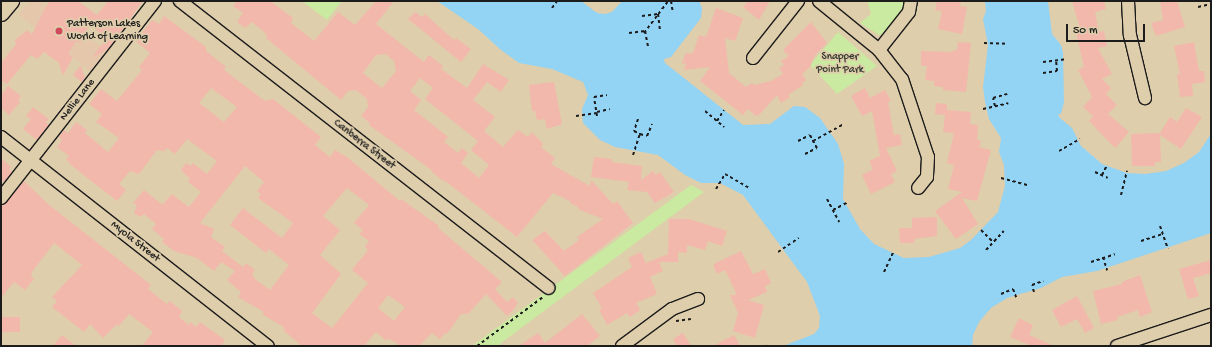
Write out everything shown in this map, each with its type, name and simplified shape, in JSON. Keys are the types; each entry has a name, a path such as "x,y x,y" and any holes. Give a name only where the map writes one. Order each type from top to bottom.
{"main road":[{"path":"1,14 11,1"}],"street":[{"name":"Nellie Lane","path":"1,198 155,1"},
{"name":"Canberra Street","path":"180,1 548,288"},
{"path":"753,58 798,1"},
{"path":"819,1 880,50 902,79 925,143 928,170 918,188"},
{"path":"880,50 909,12 911,1"},
{"path":"1128,1 1130,35 1145,98"},
{"name":"Myola Street","path":"1,137 268,346"},
{"path":"622,346 672,309 698,299"},
{"path":"1117,346 1211,314"}],"path":[{"path":"552,8 557,1"},
{"path":"669,1 673,13"},
{"path":"629,33 644,32 669,1"},
{"path":"1198,7 1211,4"},
{"path":"642,16 658,14"},
{"path":"658,14 660,30"},
{"path":"644,32 648,47"},
{"path":"984,43 1008,44"},
{"path":"1043,62 1066,59"},
{"path":"1043,73 1057,71 1056,60"},
{"path":"995,106 992,98 1007,94"},
{"path":"597,114 594,97 607,95"},
{"path":"983,109 1008,103"},
{"path":"576,116 597,114 610,109"},
{"path":"716,120 724,110"},
{"path":"704,111 724,127"},
{"path":"638,119 634,131 640,134 647,136 652,124"},
{"path":"813,141 844,124"},
{"path":"633,155 640,134"},
{"path":"798,141 810,135 817,148 805,154"},
{"path":"1060,151 1080,139"},
{"path":"1102,176 1108,165"},
{"path":"1121,195 1127,171"},
{"path":"1095,172 1108,178"},
{"path":"716,189 726,174 749,188"},
{"path":"1001,178 1027,185"},
{"path":"827,199 839,222"},
{"path":"833,210 848,202"},
{"path":"1160,226 1168,249"},
{"path":"981,230 993,242"},
{"path":"986,250 1004,231"},
{"path":"1141,241 1163,234"},
{"path":"778,252 799,238"},
{"path":"884,272 894,251"},
{"path":"1091,262 1115,254"},
{"path":"1103,257 1108,270"},
{"path":"1034,292 1032,285 1044,281"},
{"path":"477,346 552,290 548,288"},
{"path":"1002,294 1013,289 1016,297"},
{"path":"670,324 685,318 691,319"}],"shaded area":[{"name":"Patterson Lakes World of Learning","path":"29,1 42,1 110,54 94,74 19,15"}],"green space":[{"path":"302,1 340,1 341,2 327,20"},
{"path":"867,1 905,1 902,11 886,32 879,35 860,23 871,14"},
{"name":"Snapper Point Park","path":"838,32 877,66 837,94 810,65"},
{"path":"691,185 704,192 497,346 472,346"}],"water":[{"path":"437,1 581,1 597,13 605,14 612,12 622,1 699,1 702,8 701,18 671,57 664,59 665,63 743,125 770,124 794,106 805,107 820,118 838,144 844,164 843,199 860,229 874,244 904,258 929,257 960,248 971,240 998,212 1005,186 1004,165 999,152 1001,138 989,119 983,87 988,45 983,19 986,11 985,1 1048,1 1052,34 1061,45 1063,53 1064,102 1061,114 1058,114 1060,118 1072,128 1081,146 1102,164 1127,173 1145,174 1166,171 1184,163 1199,152 1211,134 1211,233 1097,271 1062,277 1041,288 1007,298 991,308 979,322 973,335 972,346 783,346 814,334 819,328 820,316 807,282 743,195 720,183 701,183 685,175 658,155 615,147 600,140 583,123 582,109 588,95 583,82 552,69 519,63 501,50 478,29"}],"building":[{"path":"49,1 78,1 97,15 108,1 143,1 108,49 92,58 106,39 90,24 80,43 76,41 68,54 73,57 63,76 59,63 44,52 37,59 31,55 7,84 1,80 1,63 17,43 14,41 27,30 32,34"},
{"path":"237,1 270,1 293,18 291,23 314,41 338,12 355,25 376,1 394,1 376,24 424,62 429,55 443,66 441,69 467,88 483,64 509,80 501,92 487,82 473,100 495,117 484,131 503,147 518,130 528,137 532,132 543,144 541,147 555,158 551,164 590,186 591,180 613,204 617,201 633,223 565,276 532,240 545,231 564,251 579,240 577,237 603,219 578,209 578,207 570,203 570,201 553,193 517,237 444,180 443,181 432,172 433,171 369,125 370,123 361,116 368,107 367,99 356,90 348,91 341,100 266,38 267,36 264,32 252,22 245,28 237,22 243,13 233,6","holes":["386,54 394,61 396,71 382,88 363,73 376,55","420,78 433,88 425,99 478,141 471,150 489,165 479,178 461,163 468,153 462,148 458,153 444,142 448,137 414,110 421,100 410,91"]},
{"path":"748,1 770,1 759,20 743,7"},
{"path":"937,1 961,1 960,6 967,7 962,34 938,29 942,11 935,10"},
{"path":"1072,1 1104,1 1106,9 1095,12 1099,32 1104,31 1107,46 1098,48 1112,74 1102,79 1111,88 1106,94 1117,105 1108,114 1129,132 1115,148 1089,121 1093,116 1083,107 1092,97 1078,70 1084,67 1076,33 1081,32"},
{"path":"1160,1 1177,1 1185,27 1156,36 1151,23 1163,20"},
{"path":"716,8 743,18 735,41 725,38 729,73 746,87 752,83 755,85 771,81 783,74 779,68 784,65 781,61 789,56 783,50 811,22 827,43 815,55 810,67 802,74 806,80 802,83 803,85 788,95 790,97 781,103 777,95 760,114 756,116 748,109 743,115 700,81 710,67 684,70 686,63 682,64 685,54 693,53 699,35 706,37"},
{"path":"415,12 422,17 425,14 454,40 456,38 471,49 461,62 408,19"},
{"path":"164,16 206,47 206,51 226,67 224,70 265,101 273,99 321,137 315,145 330,157 335,150 348,158 400,201 401,199 439,226 438,228 502,282 495,289 507,302 513,297 518,303 514,309 507,316 486,294 468,314 461,314 447,334 445,333 440,339 432,333 419,346 401,346 389,339 385,340 376,332 364,346 302,346 283,330 285,328 262,314 264,312 238,297 241,292 227,280 235,271 221,262 214,271 197,258 174,251 162,242 164,239 152,229 156,224 144,214 141,217 134,213 137,205 133,203 144,190 160,203 163,204 172,194 189,207 201,192 188,182 190,179 181,170 186,163 191,166 193,163 207,174 217,161 187,139 175,154 167,148 164,151 157,150 139,174 130,171 119,184 126,190 117,201 72,166 66,159 69,156 57,147 62,140 59,137 64,130 68,133 76,122 87,130 85,133 108,152 119,138 96,122 102,114 89,104 101,89 117,101 142,70 139,67 150,53 136,41 152,20 159,24","holes":["211,88 237,107 224,122 199,103","245,166 264,182 257,191 261,194 258,198 293,223 282,238 243,208 230,225 266,253 269,249 289,265 270,290 256,280 252,274 255,270 246,263 243,267 222,251 225,247 211,237 214,229 200,223","347,188 369,205 354,223 363,230 359,234 369,241 365,247 368,250 352,270 368,283 332,328 312,313 341,274 320,255 340,230 323,216","388,295 405,307 394,321 378,308"]},
{"path":"958,42 971,43 966,92 943,90 943,87 934,86 934,81 925,80 927,66 921,66 921,51 952,52 953,50 957,50"},
{"path":"1194,42 1199,71 1204,71 1205,82 1192,84 1193,96 1180,97 1177,74 1180,74 1174,46"},
{"path":"81,65 85,78 82,82 73,75"},
{"path":"554,82 562,124 547,129 545,119 537,120 535,111 532,111 529,85"},
{"path":"8,86 21,96 18,100 20,102 9,115 1,108 1,95"},
{"path":"865,88 870,98 885,90 891,101 888,102 894,135 900,134 902,145 886,148 897,171 891,174 895,182 871,194 862,175 873,169 869,161 880,156 872,111 862,116 851,96"},
{"path":"936,103 947,104 947,110 971,112 970,124 978,125 977,140 981,141 979,147 991,150 977,201 962,198 978,224 956,239 935,211 962,192 948,189 954,165 947,163 954,133 943,132 945,115 935,114"},
{"path":"33,107 49,119 46,122 49,125 37,140 23,129 31,119 26,116"},
{"path":"1186,108 1202,117 1181,149 1160,135 1161,162 1155,162 1155,166 1132,166 1131,134 1160,133 1170,117 1177,122"},
{"path":"594,157 612,159 612,162 642,166 641,180 653,171 656,175 660,172 674,192 655,203 647,192 627,190 629,182 591,177"},
{"path":"1,158 11,167 9,169 12,172 4,182 1,179"},
{"path":"24,181 48,204 151,285 148,289 167,304 170,301 182,311 179,317 189,325 191,322 196,327 200,322 225,340 221,346 142,346 153,332 129,314 119,326 117,324 103,338 90,324 84,332 52,307 57,301 52,297 82,265 54,243 32,272 31,276 34,279 25,290 14,282 1,298 1,207"},
{"path":"937,217 937,236 914,239 914,243 900,243 899,228 912,228 912,218"},
{"path":"669,219 689,219 727,231 722,246 708,241 705,250 687,245 687,253 678,252 678,262 659,262 663,271 650,277 657,294 636,303 640,310 630,317 627,313 607,325 599,310 602,308 593,293 632,267 628,258 641,252 646,263 668,254"},
{"path":"741,251 753,274 765,269 771,283 765,286 767,292 748,300 764,305 755,338 733,331 738,313 730,295 737,295 725,270 717,274 714,268 714,264"},
{"path":"1211,260 1211,273 1193,278 1199,296 1188,299 1179,269"},
{"path":"1140,275 1152,312 1140,317 1138,310 1117,317 1118,320 1101,324 1093,291 1122,284 1122,282"},
{"path":"1077,296 1094,328 1085,333 1077,319 1061,327 1052,310"},
{"path":"582,314 600,336 587,346 519,346 538,333 545,343"},
{"path":"1,317 20,317 20,332 1,332"},
{"path":"1019,318 1033,325 1029,335 1054,346 1032,346 1010,337"},
{"path":"683,333 691,346 677,346 673,339"},
{"path":"62,335 76,346 53,346"},
{"path":"734,335 740,346 713,346"}],"place":[{"name":"Patterson Lakes World of Learning","path":"59,31"}]}
